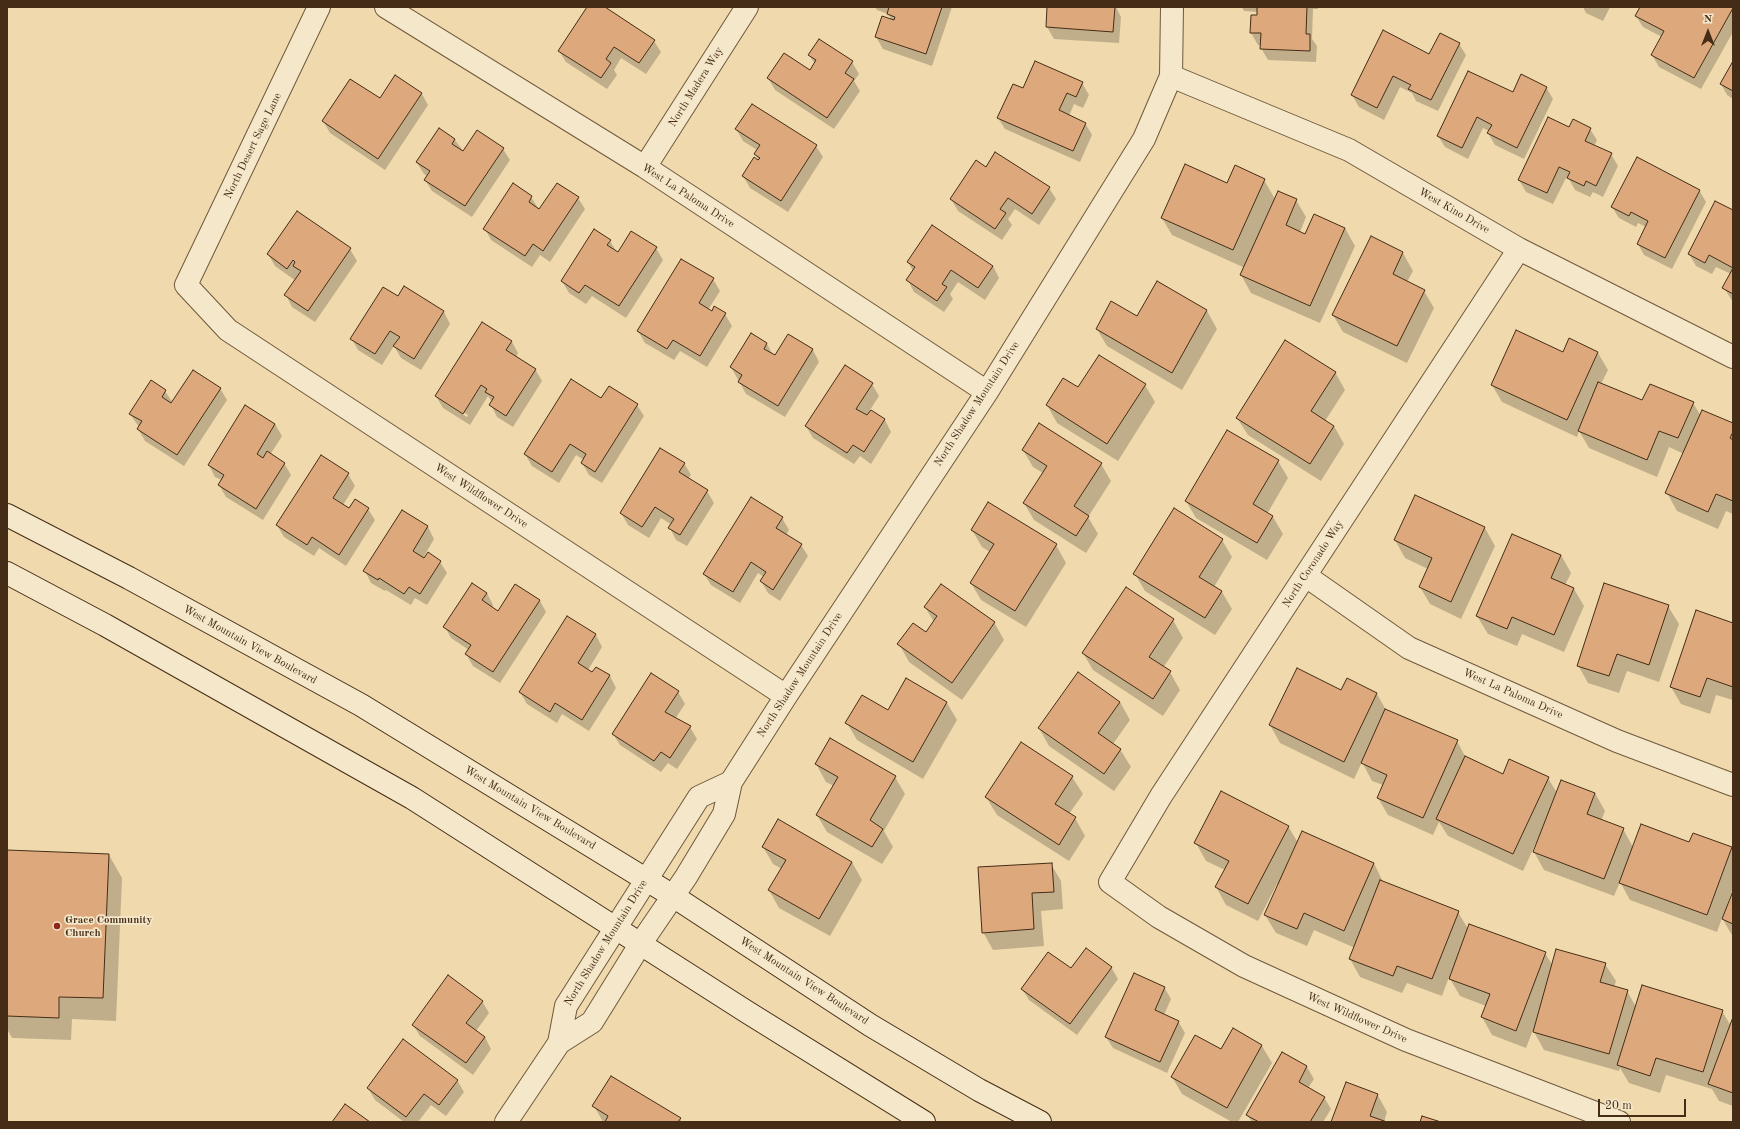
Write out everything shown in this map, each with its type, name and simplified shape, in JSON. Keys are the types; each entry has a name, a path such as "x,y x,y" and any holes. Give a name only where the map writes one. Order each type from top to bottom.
{"street":[{"name":"North Desert Sage Lane","path":"186,285 319,7"},
{"name":"West La Paloma Drive","path":"386,7 645,167 986,392"},
{"name":"North Madera Way","path":"645,167 747,7"},
{"name":"North Shadow Mountain Drive","path":"559,1043 592,1022 724,814 732,782 786,696 986,392 1144,139 1171,76 1172,7"},
{"name":"West Kino Drive","path":"1171,76 1349,150 1519,249 1704,341 1733,357"},
{"name":"North Coronado Way","path":"1110,882 1161,796 1519,249"},
{"name":"West Wildflower Drive","path":"186,285 228,330 786,696"},
{"name":"West Mountain View Boulevard","path":"7,516 130,578 360,705 646,879 870,1025 979,1090 1040,1122"},
{"path":"7,573 105,625 412,798 924,1122"},
{"name":"West La Paloma Drive","path":"1306,576 1409,648 1617,741 1733,785"},
{"name":"North Shadow Mountain Drive","path":"506,1122 559,1043 566,1006 699,797 732,782"},
{"name":"West Wildflower Drive","path":"1110,882 1159,917 1244,966 1406,1040 1619,1122"}],"building":[{"path":"587,7 605,7 655,40 639,63 614,47 606,59 611,63 601,78 558,51"},
{"path":"889,7 942,7 926,54 875,37 882,16 894,20 895,17 887,14"},
{"path":"1047,7 1115,7 1113,32 1046,27"},
{"path":"1257,7 1307,7 1306,34 1310,34 1310,51 1260,49 1261,33 1250,33 1251,15 1257,15"},
{"path":"1640,7 1733,8 1694,78 1651,55 1664,31 1635,16"},
{"path":"1383,30 1429,54 1440,33 1460,43 1431,100 1408,89 1411,85 1393,76 1377,108 1351,95"},
{"path":"819,39 853,61 845,73 854,79 827,118 767,78 784,53 810,70 816,60 808,55"},
{"path":"1035,61 1083,82 1076,97 1067,93 1059,110 1086,123 1073,151 997,118 1013,84 1023,88"},
{"path":"1733,61 1733,91 1720,84"},
{"path":"1468,71 1513,92 1521,74 1547,87 1517,148 1487,133 1492,125 1477,117 1462,148 1437,136"},
{"path":"395,75 422,93 378,159 322,121 350,79 380,98"},
{"path":"752,104 817,145 781,201 742,176 754,157 758,160 760,158 754,154 760,145 735,129"},
{"path":"1548,117 1569,127 1573,119 1591,128 1585,141 1612,153 1596,186 1586,181 1584,186 1567,178 1570,172 1559,167 1547,193 1518,180"},
{"path":"439,128 455,139 452,144 463,151 477,130 504,148 465,206 424,180 430,171 416,162"},
{"path":"995,152 1050,187 1032,214 1008,198 1000,209 1006,213 995,229 950,199 976,160 986,167"},
{"path":"1637,157 1700,190 1665,258 1637,244 1648,221 1631,212 1629,216 1611,207"},
{"path":"1185,164 1227,183 1235,165 1265,179 1233,250 1161,218"},
{"path":"513,183 532,196 529,202 539,209 557,183 579,197 543,251 533,244 525,256 483,229"},
{"path":"1278,191 1297,199 1286,225 1305,234 1314,214 1345,228 1310,306 1240,275"},
{"path":"1715,201 1733,210 1733,268 1709,255 1705,263 1688,254"},
{"path":"297,211 351,248 308,311 284,295 301,271 293,266 295,262 293,260 287,269 267,254"},
{"path":"932,225 993,266 978,288 951,270 942,284 947,287 937,301 906,280 915,267 907,262"},
{"path":"594,229 611,240 607,245 618,252 631,231 657,247 619,306 585,285 579,293 561,281"},
{"path":"1371,236 1403,252 1393,274 1425,290 1397,346 1332,315"},
{"path":"681,259 714,278 699,303 712,311 714,306 726,313 700,356 673,340 667,349 637,331"},
{"path":"1733,268 1733,294 1722,288"},
{"path":"1157,281 1207,310 1172,373 1096,329 1111,301 1137,316"},
{"path":"404,286 444,311 414,359 393,346 400,337 390,331 375,354 350,339 383,287 398,296"},
{"path":"482,322 512,341 506,350 536,369 506,416 489,405 494,397 485,392 487,389 481,385 463,414 435,396"},
{"path":"1516,330 1563,352 1569,338 1598,352 1567,420 1491,385"},
{"path":"751,333 767,343 764,349 775,355 788,334 813,349 778,406 738,382 742,375 730,367"},
{"path":"1285,340 1336,372 1311,411 1334,426 1310,464 1236,418"},
{"path":"1099,355 1146,384 1107,444 1046,405 1063,378 1078,387"},
{"path":"845,365 873,383 856,409 867,415 871,410 885,419 864,452 853,445 847,453 805,426"},
{"path":"193,370 221,388 177,455 137,429 142,421 129,414 151,380 166,390 162,397 171,403"},
{"path":"571,379 601,398 609,386 638,404 595,472 581,463 586,454 570,444 552,472 524,454"},
{"path":"1598,382 1642,400 1650,384 1694,402 1678,438 1659,431 1647,460 1578,431"},
{"path":"245,405 275,424 257,454 263,458 267,451 285,463 256,509 218,485 224,475 208,465"},
{"path":"1702,410 1733,423 1733,432 1730,438 1733,440 1733,501 1716,494 1708,512 1665,493"},
{"path":"1039,423 1102,463 1074,506 1089,516 1076,536 1023,503 1047,466 1022,450"},
{"path":"1227,430 1279,460 1253,504 1273,516 1257,543 1185,501"},
{"path":"660,448 685,463 679,472 708,490 680,535 668,528 674,519 655,507 642,527 620,513"},
{"path":"321,455 349,473 333,498 349,508 355,499 369,508 339,555 312,537 307,545 276,525"},
{"path":"1415,495 1485,527 1451,602 1419,587 1432,558 1394,540"},
{"path":"751,497 783,517 776,528 802,544 773,590 760,581 766,572 751,562 733,592 703,574"},
{"path":"988,502 1057,544 1015,611 970,583 994,544 971,530"},
{"path":"1174,508 1223,539 1199,577 1222,591 1205,618 1133,574"},
{"path":"402,510 428,526 413,551 424,558 428,552 441,561 420,594 409,587 404,594 379,578 378,580 363,571"},
{"path":"1512,534 1561,555 1551,578 1574,588 1554,635 1512,617 1507,629 1476,616"},
{"path":"472,583 487,593 482,600 498,611 515,584 540,600 493,672 465,654 471,645 443,627"},
{"path":"1604,583 1669,605 1649,665 1617,654 1609,676 1577,666"},
{"path":"941,584 995,622 952,683 897,644 913,623 926,632 937,616 924,607"},
{"path":"1126,587 1174,619 1149,657 1171,671 1153,699 1082,653"},
{"path":"1696,610 1733,623 1733,687 1707,678 1700,697 1670,687"},
{"path":"567,616 596,634 578,663 592,672 596,667 610,675 582,720 555,703 550,712 519,692"},
{"path":"1297,668 1341,690 1347,678 1377,693 1344,762 1269,725"},
{"path":"1078,672 1120,702 1098,733 1121,749 1104,774 1038,728"},
{"path":"651,673 679,691 665,712 691,726 670,758 661,752 654,761 612,734"},
{"path":"906,678 947,702 913,762 845,723 862,695 888,710"},
{"path":"1385,709 1458,740 1423,818 1377,798 1387,775 1361,763"},
{"path":"830,738 896,776 870,820 883,829 872,847 816,815 838,777 815,764"},
{"path":"1021,742 1073,776 1055,804 1076,817 1059,845 985,797"},
{"path":"1465,756 1503,774 1509,759 1549,777 1513,854 1436,819"},
{"path":"1561,780 1595,793 1587,814 1624,828 1604,879 1533,852"},
{"path":"1221,791 1289,826 1248,904 1215,887 1229,861 1194,843"},
{"path":"778,819 852,862 819,919 768,890 786,860 762,847"},
{"path":"1641,824 1689,842 1693,833 1732,847 1707,915 1619,883"},
{"path":"1302,831 1374,863 1344,931 1304,913 1297,929 1264,915"},
{"name":"Grace Community Church","path":"7,850 109,854 103,998 59,997 59,1018 7,1016"},
{"path":"1052,863 1054,892 1032,893 1034,929 982,933 978,867"},
{"path":"1380,880 1459,911 1432,979 1397,966 1393,976 1349,959"},
{"path":"1733,891 1733,924 1722,919"},
{"path":"1469,924 1546,952 1516,1031 1481,1017 1490,994 1449,979"},
{"path":"1086,948 1112,967 1070,1024 1021,989 1048,952 1071,968"},
{"path":"1556,949 1606,963 1600,982 1628,990 1609,1054 1533,1032"},
{"path":"1134,973 1165,987 1155,1010 1179,1021 1160,1062 1105,1037"},
{"path":"448,975 483,1001 466,1023 485,1037 466,1063 412,1025"},
{"path":"1642,985 1723,1010 1703,1072 1656,1058 1650,1076 1617,1065"},
{"path":"1733,1017 1733,1093 1708,1084"},
{"path":"1233,1028 1262,1045 1227,1108 1171,1077 1195,1035 1221,1049"},
{"path":"403,1039 458,1080 439,1105 424,1094 406,1117 367,1088"},
{"path":"1282,1052 1307,1066 1299,1082 1325,1097 1310,1122 1259,1122 1246,1115"},
{"path":"611,1076 681,1118 678,1122 605,1122 608,1116 592,1106"},
{"path":"1346,1082 1378,1094 1370,1116 1387,1122 1331,1122"},
{"path":"345,1104 370,1122 332,1122"},
{"path":"1422,1116 1441,1122 1420,1122"}],"place":[{"name":"Grace Community Church","path":"57,926"}]}
